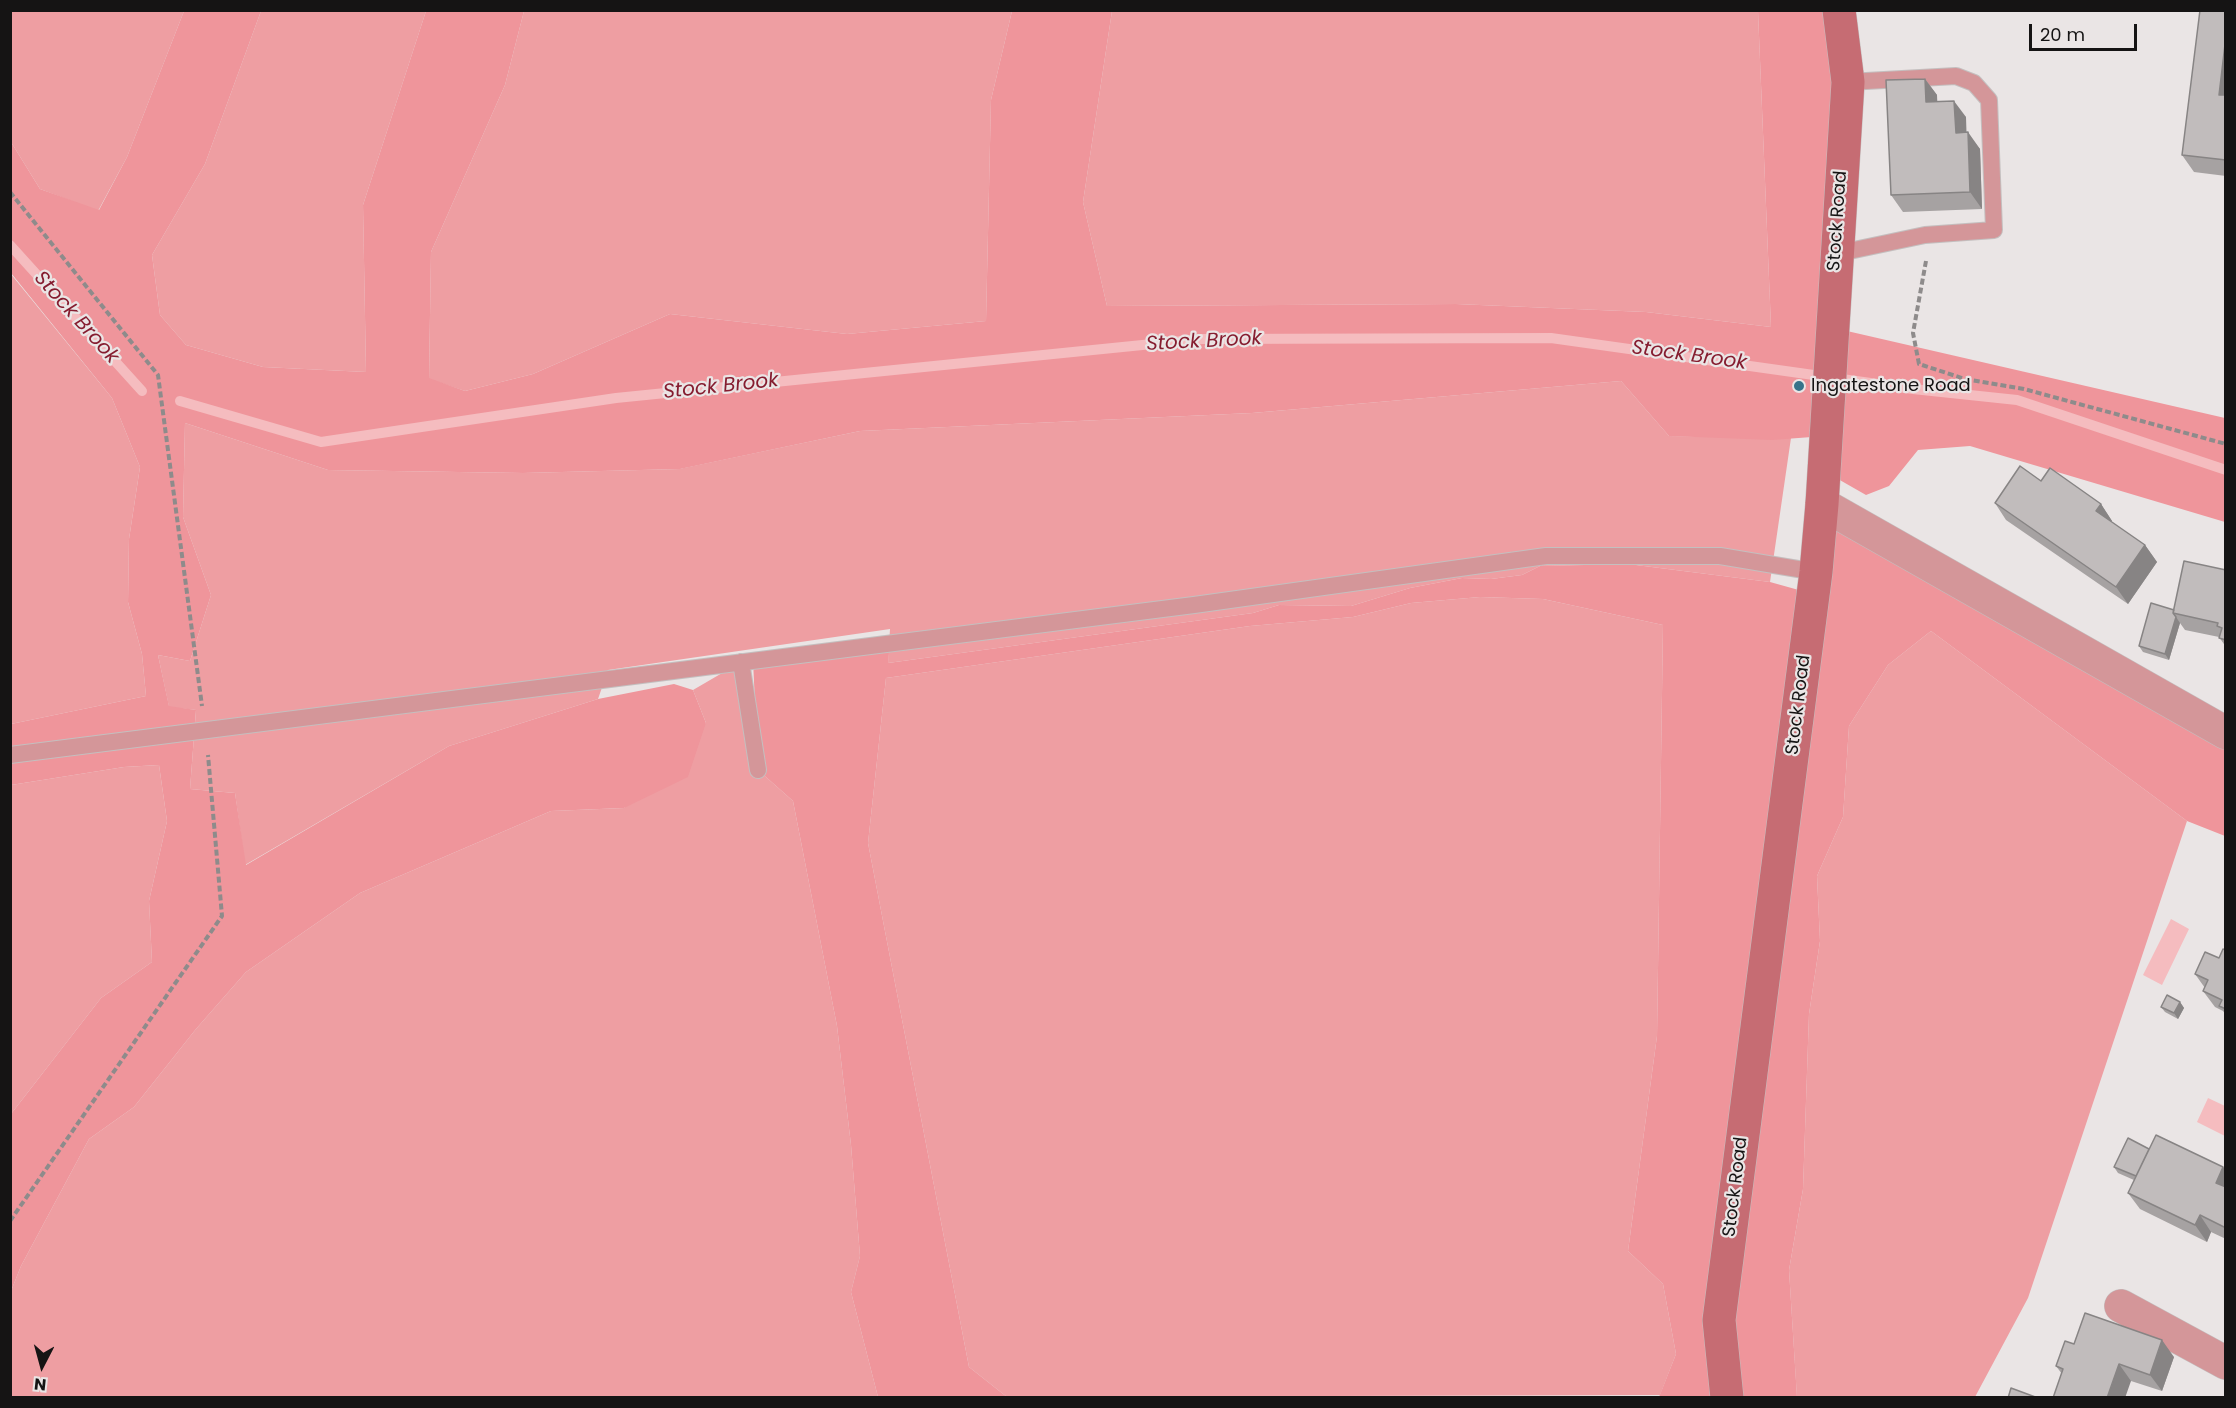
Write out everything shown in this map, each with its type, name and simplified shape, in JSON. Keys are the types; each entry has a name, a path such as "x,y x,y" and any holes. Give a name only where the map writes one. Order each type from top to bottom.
{"main road":[{"name":"Stock Road","path":"1727,1398 1719,1320 1816,572 1822,504 1835,254 1848,82 1839,10"}],"street":[{"path":"1822,504 2226,733"},
{"path":"2121,1306 2226,1363"}],"lane":[{"path":"1835,254 1925,235 1994,230 1989,100 1974,83 1956,76 1848,82"},
{"path":"10,755 1194,605 1546,556 1720,556 1816,572"},
{"path":"741,662 758,770"}],"path":[{"path":"10,192 158,375 205,729 222,916 10,1221"},
{"path":"1925,235 1926,266 1913,333 1919,364 1965,379 2024,389 2226,444"}],"shaded area":[{"path":"1839,10 1847,331 2225,418 2225,522 1970,446 1918,450 1889,486 1866,495 1824,471 1825,436 1772,440 1669,436 1621,381 1252,413 860,431 680,469 523,473 328,470 185,423 183,517 211,595 190,661 158,655 169,706 196,710 190,789 235,793 246,865 449,746 598,699 674,684 693,690 706,723 688,777 624,808 551,811 360,893 246,972 196,1029 134,1107 89,1139 21,1266 11,1291 11,1114 101,998 152,962 149,901 167,821 159,765 124,767 11,785 11,724 146,696 142,654 128,602 129,539 140,467 112,398 11,273 11,142 40,189 99,210 127,157 184,11 261,11 205,164 152,255 160,315 186,345 263,367 366,372 363,205 426,11 524,11 505,85 431,252 429,378 465,391 533,374 670,314 847,334 986,321 991,100 1012,11 1112,11 1083,202 1107,306 1456,304 1646,312 1771,327 1758,11"},
{"path":"11,11 184,11 127,157 98,211 40,189 11,142"},
{"path":"261,11 426,11 363,205 366,372 263,367 186,345 160,315 152,255 205,164"},
{"path":"524,11 1012,11 991,100 986,321 847,334 670,314 533,374 465,391 429,379 431,252 505,85"},
{"path":"1112,11 1758,11 1771,327 1646,312 1456,304 1107,306 1083,202"},
{"path":"10,273 112,398 140,467 129,539 128,602 142,654 146,696 11,724"},
{"path":"1621,381 1669,436 1791,438 1770,582 1628,564 1540,566 1522,575 1491,579 1462,578 1410,588 1351,606 1279,605 1253,613 888,663 890,629 608,670 598,699 449,746 245,865 235,793 190,789 196,710 169,707 158,655 190,661 211,595 183,517 185,423 328,470 523,473 679,469 860,431 1252,413"},
{"path":"1822,504 2225,733 2225,836 2187,821 1931,631 1888,665 1849,726 1843,817 1817,876 1820,941 1809,1014 1803,1189 1789,1270 1797,1397 1659,1397 1676,1354 1663,1284 1628,1251 1657,1036 1663,625 1543,599 1480,597 1411,603 1353,617 1250,626 886,678 868,843 969,1367 1007,1397 878,1397 851,1292 860,1256 851,1145 837,1026 793,801 758,770 753,660 890,643 888,663 1253,613 1279,605 1351,606 1410,588 1462,578 1491,579 1522,575 1540,566 1628,564 1770,582 1813,594"},
{"path":"1480,597 1543,599 1663,625 1657,1036 1628,1251 1663,1284 1676,1354 1660,1395 1007,1397 969,1367 868,843 886,678 1250,626 1353,617 1411,603"},
{"path":"1931,631 2187,821 2028,1298 1975,1397 1797,1398 1789,1270 1803,1189 1809,1014 1820,941 1817,876 1843,817 1849,726 1888,665"},
{"path":"741,662 758,770 793,801 837,1026 851,1145 860,1256 851,1292 878,1397 11,1398 11,1291 21,1266 89,1139 134,1107 196,1029 246,972 360,893 551,811 624,808 706,723 693,690"},
{"path":"159,765 167,821 149,901 152,962 101,998 11,1114 11,785 124,767"},
{"path":"2171,919 2189,929 2162,985 2143,975"},
{"path":"2208,1098 2225,1106 2225,1136 2197,1122"}],"building":[{"path":"2200,10 2226,10 2226,36 2219,95 2226,95 2226,160 2182,155"},
{"path":"1925,79 1926,102 1954,101 1956,133 1968,132 1970,192 1891,195 1886,80"},
{"path":"2020,466 2041,481 2050,468 2101,504 2096,511 2145,545 2116,587 1995,503"},
{"path":"2184,561 2226,570 2226,640 2219,638 2222,628 2217,626 2218,623 2173,613"},
{"path":"2151,603 2174,610 2176,617 2165,654 2139,646"},
{"path":"2223,949 2226,950 2226,1009 2219,1006 2222,1000 2203,991 2208,980 2195,974 2205,952 2219,958"},
{"path":"2167,995 2180,1002 2174,1013 2161,1007"},
{"path":"2156,1135 2223,1167 2216,1183 2226,1187 2226,1228 2200,1215 2195,1225 2128,1193"},
{"path":"2128,1138 2149,1149 2136,1176 2114,1167"},
{"path":"2085,1313 2162,1340 2150,1375 2119,1364 2107,1398 2053,1398 2063,1369 2056,1366 2065,1341 2074,1344"},
{"path":"2011,1388 2038,1398 2008,1398"}],"waterway":[{"name":"Stock Brook","path":"10,245 142,391"},
{"name":"Stock Brook","path":"180,401 321,442 616,398 1202,339 1551,338 1913,389 2017,400 2226,470"}],"place":[{"name":"Ingatestone Road","path":"1799,386"}]}
